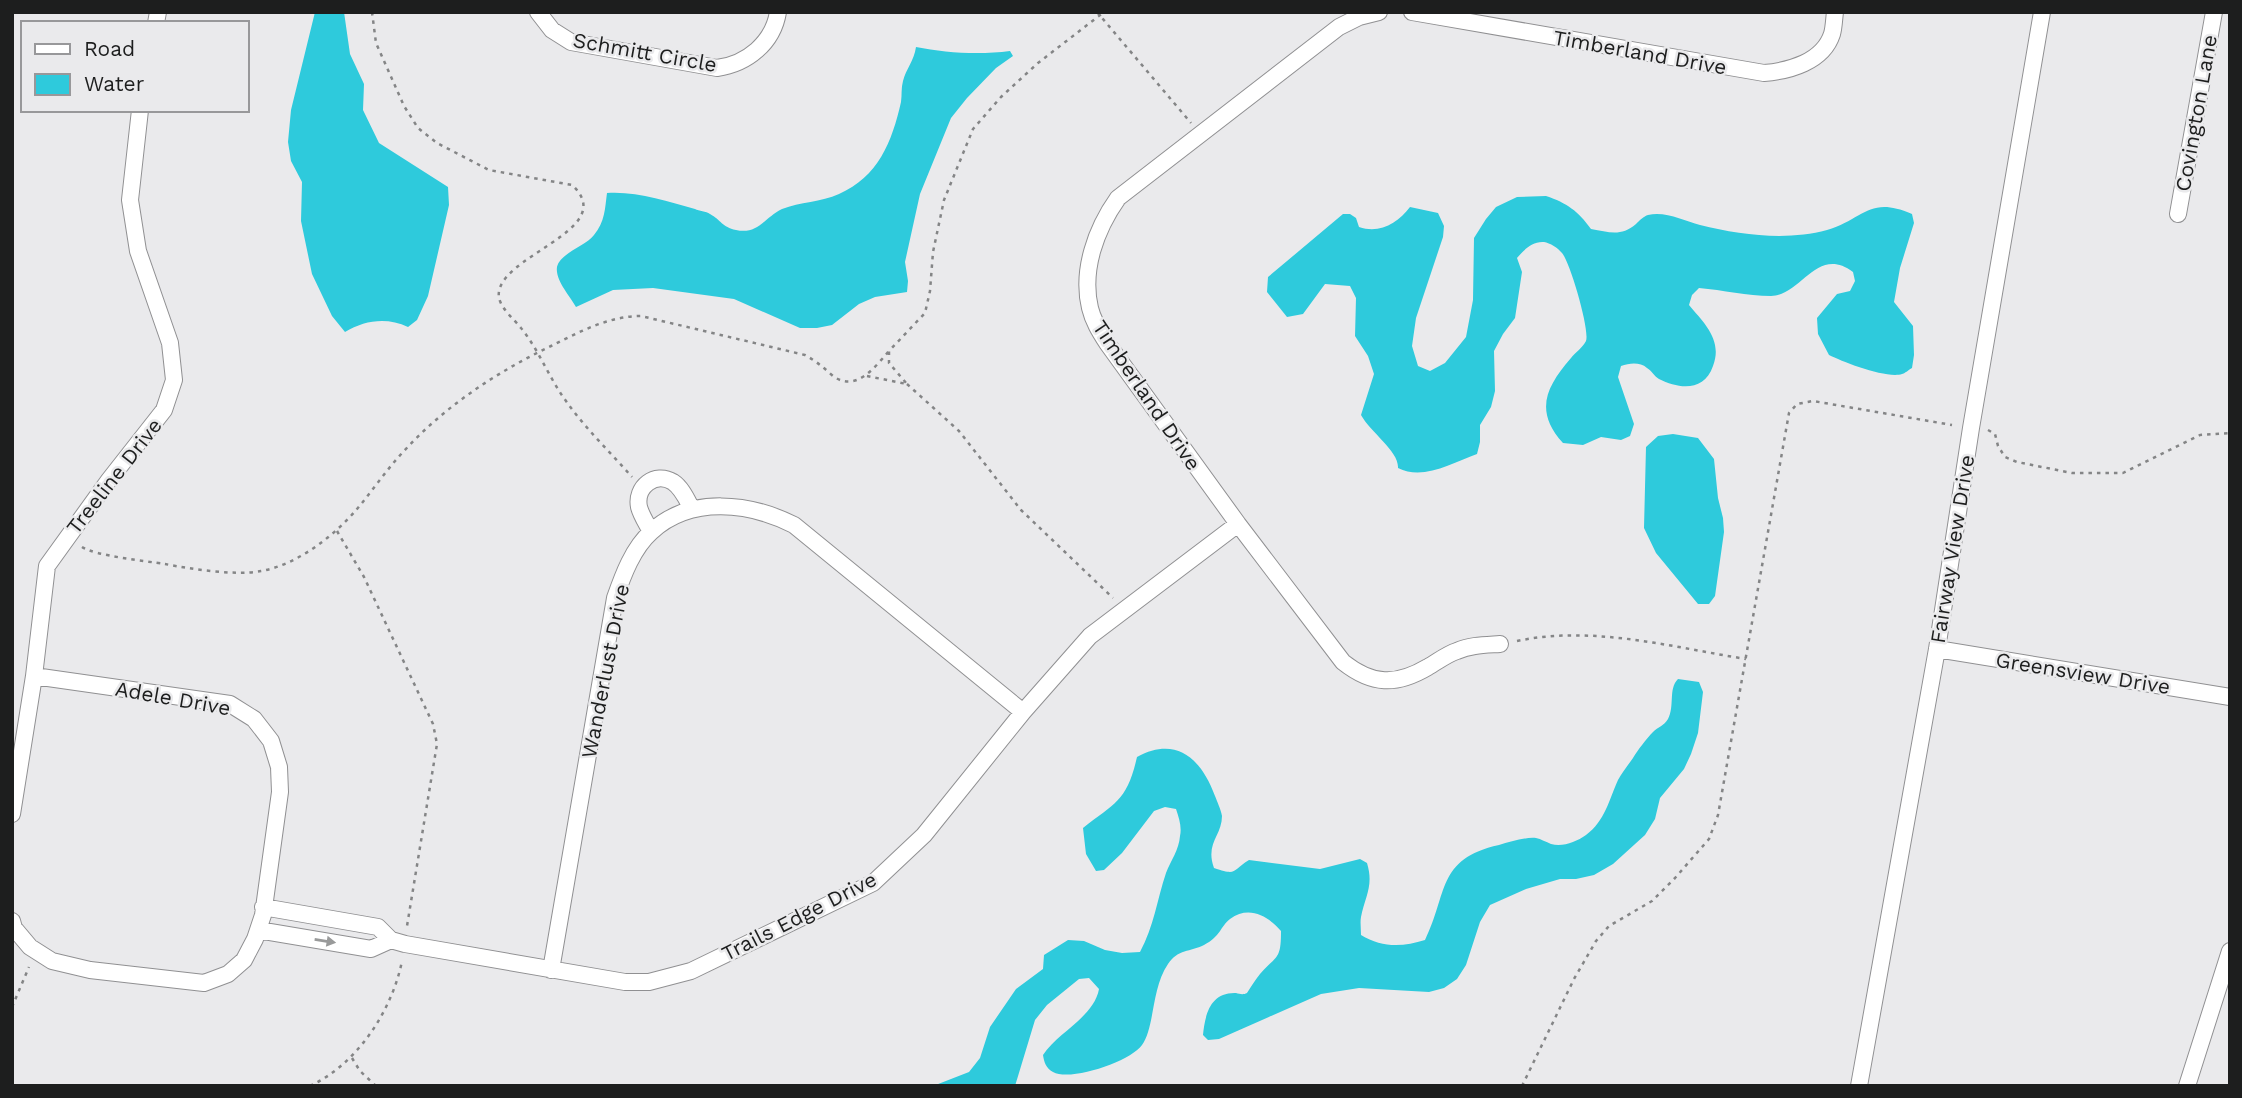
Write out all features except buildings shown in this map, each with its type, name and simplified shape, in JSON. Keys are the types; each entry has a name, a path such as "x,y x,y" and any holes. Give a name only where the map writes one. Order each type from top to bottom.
{"street":[{"name":"Schmitt Circle","path":"538,12 552,30 571,42 716,68 728,66 760,48 773,29 778,12"},
{"name":"Timberland Drive","path":"1379,12 1359,17 1339,27 1118,198 1096,236 1090,261 1090,308 1107,343 1238,524 1343,662 1356,672 1388,681 1407,679 1456,651 1476,645 1500,644"},
{"name":"Timberland Drive","path":"1412,12 1764,73 1796,68 1825,48 1832,35 1835,12"},
{"name":"Fairway View Drive","path":"1859,1086 1937,649 1971,428 2042,12"},
{"name":"Covington Lane","path":"2178,214 2214,12"},
{"name":"Treeline Drive","path":"34,676 47,566 66,537 164,410 174,380 170,343 138,251 130,200 141,112"},
{"path":"651,532 639,509 638,500 642,488 650,480 662,478 671,481 680,488 692,509"},
{"name":"Wanderlust Drive","path":"551,970 615,598 623,575 651,532 672,518 692,509 722,506 771,514 794,525 1023,712"},
{"name":"Trails Edge Drive","path":"258,930 371,949 398,942 625,982 649,982 691,971 873,883 923,835 1023,712 1090,636 1238,524"},
{"name":"Greensview Drive","path":"1937,649 2230,697"},
{"path":"12,814 34,676"},
{"name":"Adele Drive","path":"34,676 230,705 254,719 271,741 279,767 279,792 264,907"},
{"name":"Trails Edge Drive","path":"264,907 378,927 398,942"},
{"path":"12,921 14,928 30,947 52,961 90,970 204,983 228,974 244,960 258,930 264,907"},
{"path":"2188,1086 2230,951"}],"path":[{"path":"372,12 376,43 404,106 418,128 437,143 489,170 572,185 581,194 583,206 580,219 564,234 513,270 502,282 499,297 506,311 537,352 565,400 642,488"},
{"path":"867,376 925,313 933,252 944,200 973,129 1001,97 1038,63 1104,12"},
{"path":"1099,14 1199,134"},
{"path":"66,537 85,550 196,570 260,572 294,560 336,530 356,511 404,450 444,412 483,384 537,352 602,323 626,316 641,316 806,355 836,378 849,382 867,376 907,384"},
{"path":"889,351 889,363 907,384 959,431 1021,510 1125,609"},
{"path":"1522,1086 1596,940 1609,926 1652,901 1709,839 1718,815 1785,428 1793,408 1797,404 1813,401 1952,425"},
{"path":"1971,428 1981,426 1995,434 2005,457 2072,473 2123,473 2200,435 2230,433"},
{"path":"310,1086 352,1058 391,995 399,976 398,942 437,744 433,724 364,577 336,530"},
{"path":"1500,644 1532,638 1616,637 1746,659"},
{"path":"12,1007 38,952"},
{"path":"352,1058 360,1071 376,1086"}],"water":[{"path":"315,12 344,12 350,54 364,84 363,110 379,143 448,187 449,205 428,296 417,320 408,327 376,321 345,332 332,316 312,274 301,221 302,182 291,161 288,142 291,110"},
{"path":"916,47 963,53 1010,51 1013,56 996,68 951,118 920,194 905,262 907,292 875,297 859,304 832,325 817,328 800,328 734,299 653,288 613,290 576,307 561,282 557,267 563,258 598,230 604,215 607,193 640,195 707,212 728,227 744,231 756,228 782,209 832,197 864,178 888,144 901,102 903,81"},
{"path":"1546,196 1572,208 1591,229 1615,232 1625,231 1645,216 1655,214 1731,232 1780,236 1827,230 1876,208 1898,209 1912,214 1914,223 1900,268 1894,302 1913,326 1912,368 1903,374 1886,374 1829,355 1818,334 1817,318 1837,294 1850,291 1855,281 1853,272 1840,265 1819,267 1792,288 1771,296 1699,288 1692,295 1689,305 1706,325 1716,348 1713,366 1704,380 1690,386 1675,385 1659,379 1641,365 1621,366 1618,377 1634,424 1630,436 1621,440 1601,437 1583,445 1563,443 1548,420 1547,399 1555,379 1585,343 1585,324 1565,259 1554,246 1540,242 1529,247 1517,258 1522,272 1515,318 1494,351 1495,391 1491,407 1480,425 1477,454 1427,472 1408,472 1398,468 1394,455 1361,415 1374,374 1368,356 1355,336 1356,298 1350,286 1325,284 1303,314 1287,317 1267,292 1268,277 1343,214 1356,218 1359,227 1374,229 1388,226 1410,207 1438,213 1444,226 1443,237 1416,318 1412,346 1418,366 1430,371 1445,363 1466,337 1473,300 1474,238 1486,219 1496,207 1517,197"},
{"path":"1673,434 1698,438 1714,459 1724,532 1715,596 1709,604 1698,604 1656,553 1644,528 1646,447 1658,436"},
{"path":"1678,679 1699,682 1703,692 1698,733 1684,769 1660,798 1655,819 1645,835 1613,864 1594,875 1560,879 1526,889 1490,905 1480,922 1466,965 1457,979 1444,988 1429,992 1359,988 1321,994 1219,1039 1208,1040 1203,1035 1210,1006 1220,996 1247,993 1279,952 1281,931 1258,914 1244,913 1230,919 1210,942 1180,953 1172,959 1159,985 1146,1037 1136,1051 1126,1057 1100,1068 1073,1074 1053,1072 1046,1065 1043,1055 1083,1016 1096,999 1099,989 1089,978 1079,979 1047,1005 1035,1020 1015,1086 933,1086 969,1072 980,1058 990,1027 1016,989 1043,969 1044,955 1068,940 1084,941 1105,950 1122,953 1140,952 1179,841 1181,833 1176,809 1165,807 1154,811 1122,853 1104,870 1096,871 1086,854 1083,828 1119,799 1129,783 1137,757 1151,751 1175,750 1194,761 1202,771 1222,816 1211,852 1214,868 1231,872 1249,860 1320,869 1360,859 1367,863 1370,878 1361,917 1361,935 1385,944 1409,944 1425,940 1447,880 1464,859 1479,851 1527,838 1536,838 1556,845 1578,840 1586,835 1602,817 1623,772 1648,738 1668,719 1673,688"}]}
